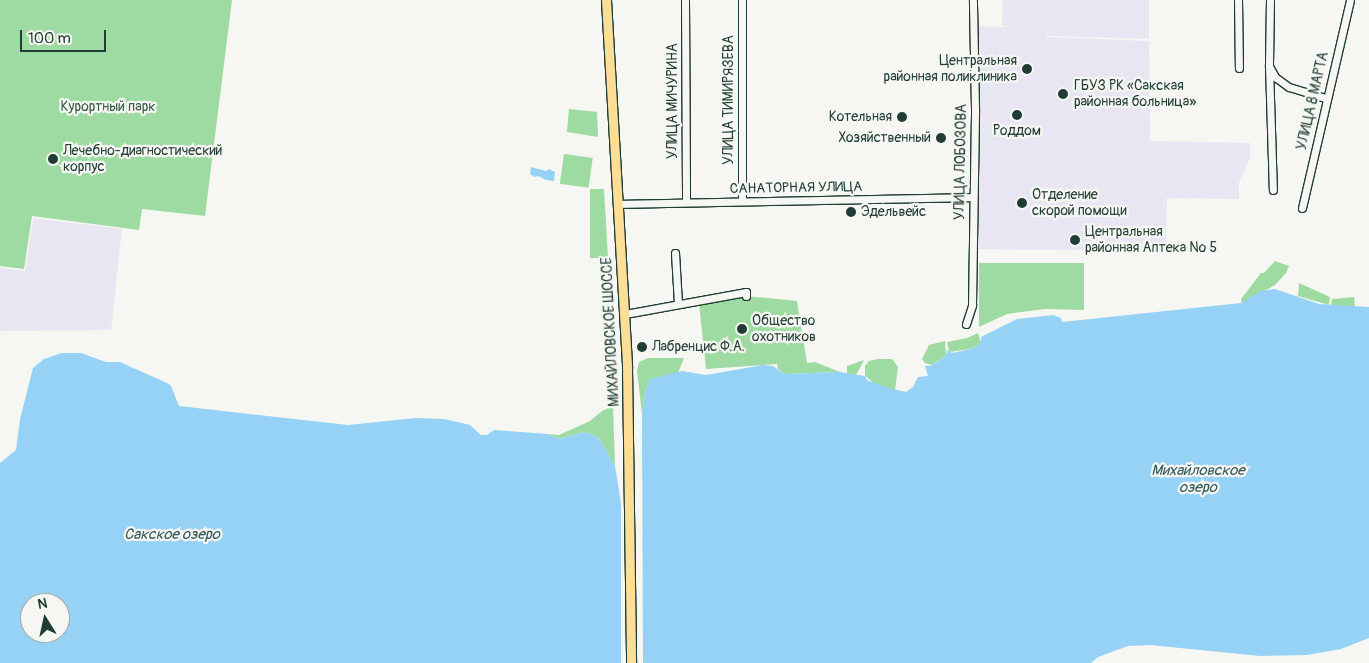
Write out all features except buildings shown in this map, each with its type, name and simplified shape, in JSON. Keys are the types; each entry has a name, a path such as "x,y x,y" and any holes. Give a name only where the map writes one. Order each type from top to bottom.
{"main road":[{"name":"МИХАЙЛОВСКОЕ ШОССЕ","path":"606,0 625,314 629,420 631,663"}],"street":[{"name":"УЛИЦА МИЧУРИНА","path":"685,0 686,202"},
{"name":"УЛИЦА ТИМИРЯЗЕВА","path":"742,0 742,201"},
{"name":"УЛИЦА ЛОБОЗОВА","path":"966,324 972,305 974,0"},
{"path":"1238,0 1239,68"},
{"path":"1270,0 1269,66 1273,190"},
{"name":"УЛИЦА 8 МАРТА","path":"1302,208 1350,0"},
{"path":"1269,66 1275,77 1288,87 1326,98"},
{"name":"САНАТОРНАЯ УЛИЦА","path":"618,204 974,197"},
{"path":"676,253 678,303"},
{"path":"625,314 746,292 746,296"}],"shaded area":[{"name":"ГБУЗ РК «Сакская районная больница»","path":"1003,0 1149,0 1149,39 1048,36 1048,28 1047,37 1149,41 1150,141 1250,143 1250,158 1239,182 1239,199 1167,198 1166,251 976,249 978,26 1029,28 1002,26"},
{"path":"33,218 122,229 111,330 0,331 0,268 25,271"}],"green space":[{"name":"Курортный парк","path":"0,0 232,0 205,216 142,209 139,230 32,216 24,269 0,266"},
{"path":"569,109 597,112 598,137 567,132"},
{"path":"564,154 593,158 589,188 560,184"},
{"path":"590,189 604,189 608,258 590,258"},
{"path":"1275,261 1289,266 1286,273 1275,285 1242,303 1241,299 1261,273 1264,273"},
{"path":"979,263 1084,263 1084,310 1045,309 1007,314 979,327"},
{"path":"1299,283 1330,297 1329,305 1298,296"},
{"path":"746,296 797,301 807,363 815,362 840,372 784,374 778,369 777,364 706,369 699,303"},
{"path":"1354,297 1355,307 1331,306 1332,299"},
{"path":"978,333 981,343 971,349 949,352 947,342 967,338"},
{"path":"945,341 946,356 931,365 925,363 922,359 929,345"},
{"path":"648,358 684,358 678,373 650,379 646,388 642,414 637,371 639,362"},
{"path":"892,359 898,367 895,391 875,384 865,376 865,366 869,361"},
{"path":"864,360 856,375 847,373 847,366"},
{"path":"613,406 615,466 598,437 585,432 559,439 548,434 559,435 590,421 602,411"}],"water":[{"path":"531,167 546,171 549,169 555,172 554,181 538,176 534,177 530,174"},
{"name":"Михайловское озеро","path":"1275,289 1319,304 1369,307 1369,638 1341,649 1307,655 1260,656 1150,645 1128,646 1098,657 1091,663 643,663 642,414 646,388 650,379 682,371 706,375 763,365 773,366 784,374 840,372 865,376 867,380 906,392 913,387 918,377 928,376 925,366 930,366 946,356 947,350 952,353 971,349 981,343 981,337 1017,319 1053,315 1061,318 1062,322 1241,303 1261,291"},
{"name":"Сакское озеро","path":"62,353 81,353 106,362 120,362 167,383 171,386 179,406 348,425 416,418 444,419 470,425 481,435 487,435 494,430 548,434 559,439 585,432 598,437 615,466 621,503 621,663 0,663 0,463 16,450 20,419 33,368 44,359"}],"place":[{"name":"Центральная районная поликлиника","path":"1027,69"},
{"name":"ГБУЗ РК «Сакская районная больница»","path":"1063,94"},
{"name":"Роддом","path":"1017,115"},
{"name":"Котельная","path":"902,117"},
{"name":"Хозяйственный","path":"941,138"},
{"name":"Лечебно-диагностический корпус","path":"53,159"},
{"name":"Отделение скорой помощи","path":"1022,203"},
{"name":"Эдельвейс","path":"851,212"},
{"name":"Центральная районная Аптека № 5","path":"1075,240"},
{"name":"Общество охотников","path":"742,329"},
{"name":"Лабренцис Ф.А.","path":"642,347"}]}
